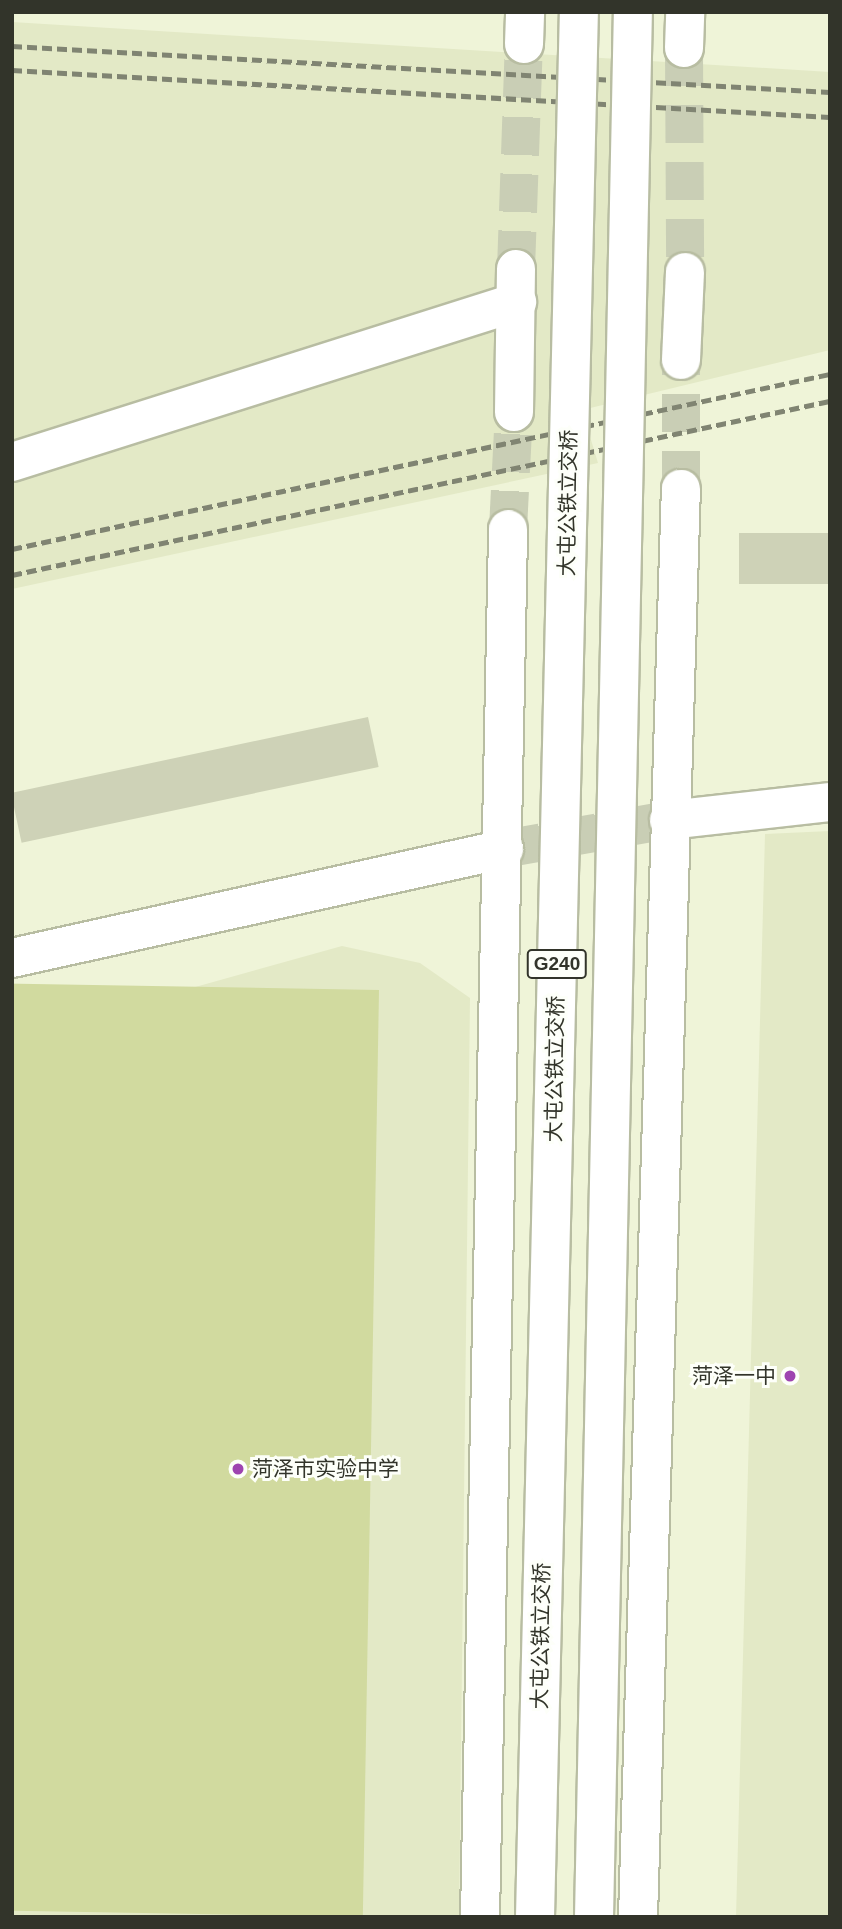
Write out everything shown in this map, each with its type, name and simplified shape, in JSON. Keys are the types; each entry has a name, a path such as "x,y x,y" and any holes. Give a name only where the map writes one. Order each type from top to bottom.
{"main road":[{"name":"大屯公铁立交桥","path":"535,1917 579,12"},
{"name":"G240","path":"594,1917 633,12"},
{"path":"681,360 685,272"},
{"path":"12,462 517,286 514,412"},
{"path":"638,1917 681,489"},
{"path":"480,1917 504,849 508,529"},
{"path":"669,820 830,802"},
{"path":"12,958 504,849"}],"shaded area":[{"path":"12,22 830,72 830,350 582,410 598,463 12,589"},
{"name":"菏泽一中","path":"830,831 830,1917 736,1917 765,834"},
{"name":"菏泽市实验中学","path":"342,946 420,963 470,998 459,1917 12,1917 12,1022 181,991"}],"green space":[{"name":"菏泽市实验中学","path":"12,984 379,990 363,1917 12,1911"}],"building":[{"path":"739,533 830,533 830,584 739,584"},
{"path":"368,717 379,767 22,843 12,793"}],"tunnel":[{"path":"516,269 524,44"},
{"path":"684,48 685,272"},
{"path":"681,360 681,489"},
{"path":"508,529 514,412"},
{"path":"504,849 669,820"}],"railway":[{"path":"12,46 830,92"},
{"path":"12,70 830,117"},
{"path":"12,549 830,374"},
{"path":"12,575 830,401"}],"place":[{"name":"菏泽一中","path":"790,1376"},
{"name":"菏泽市实验中学","path":"238,1469"}]}
